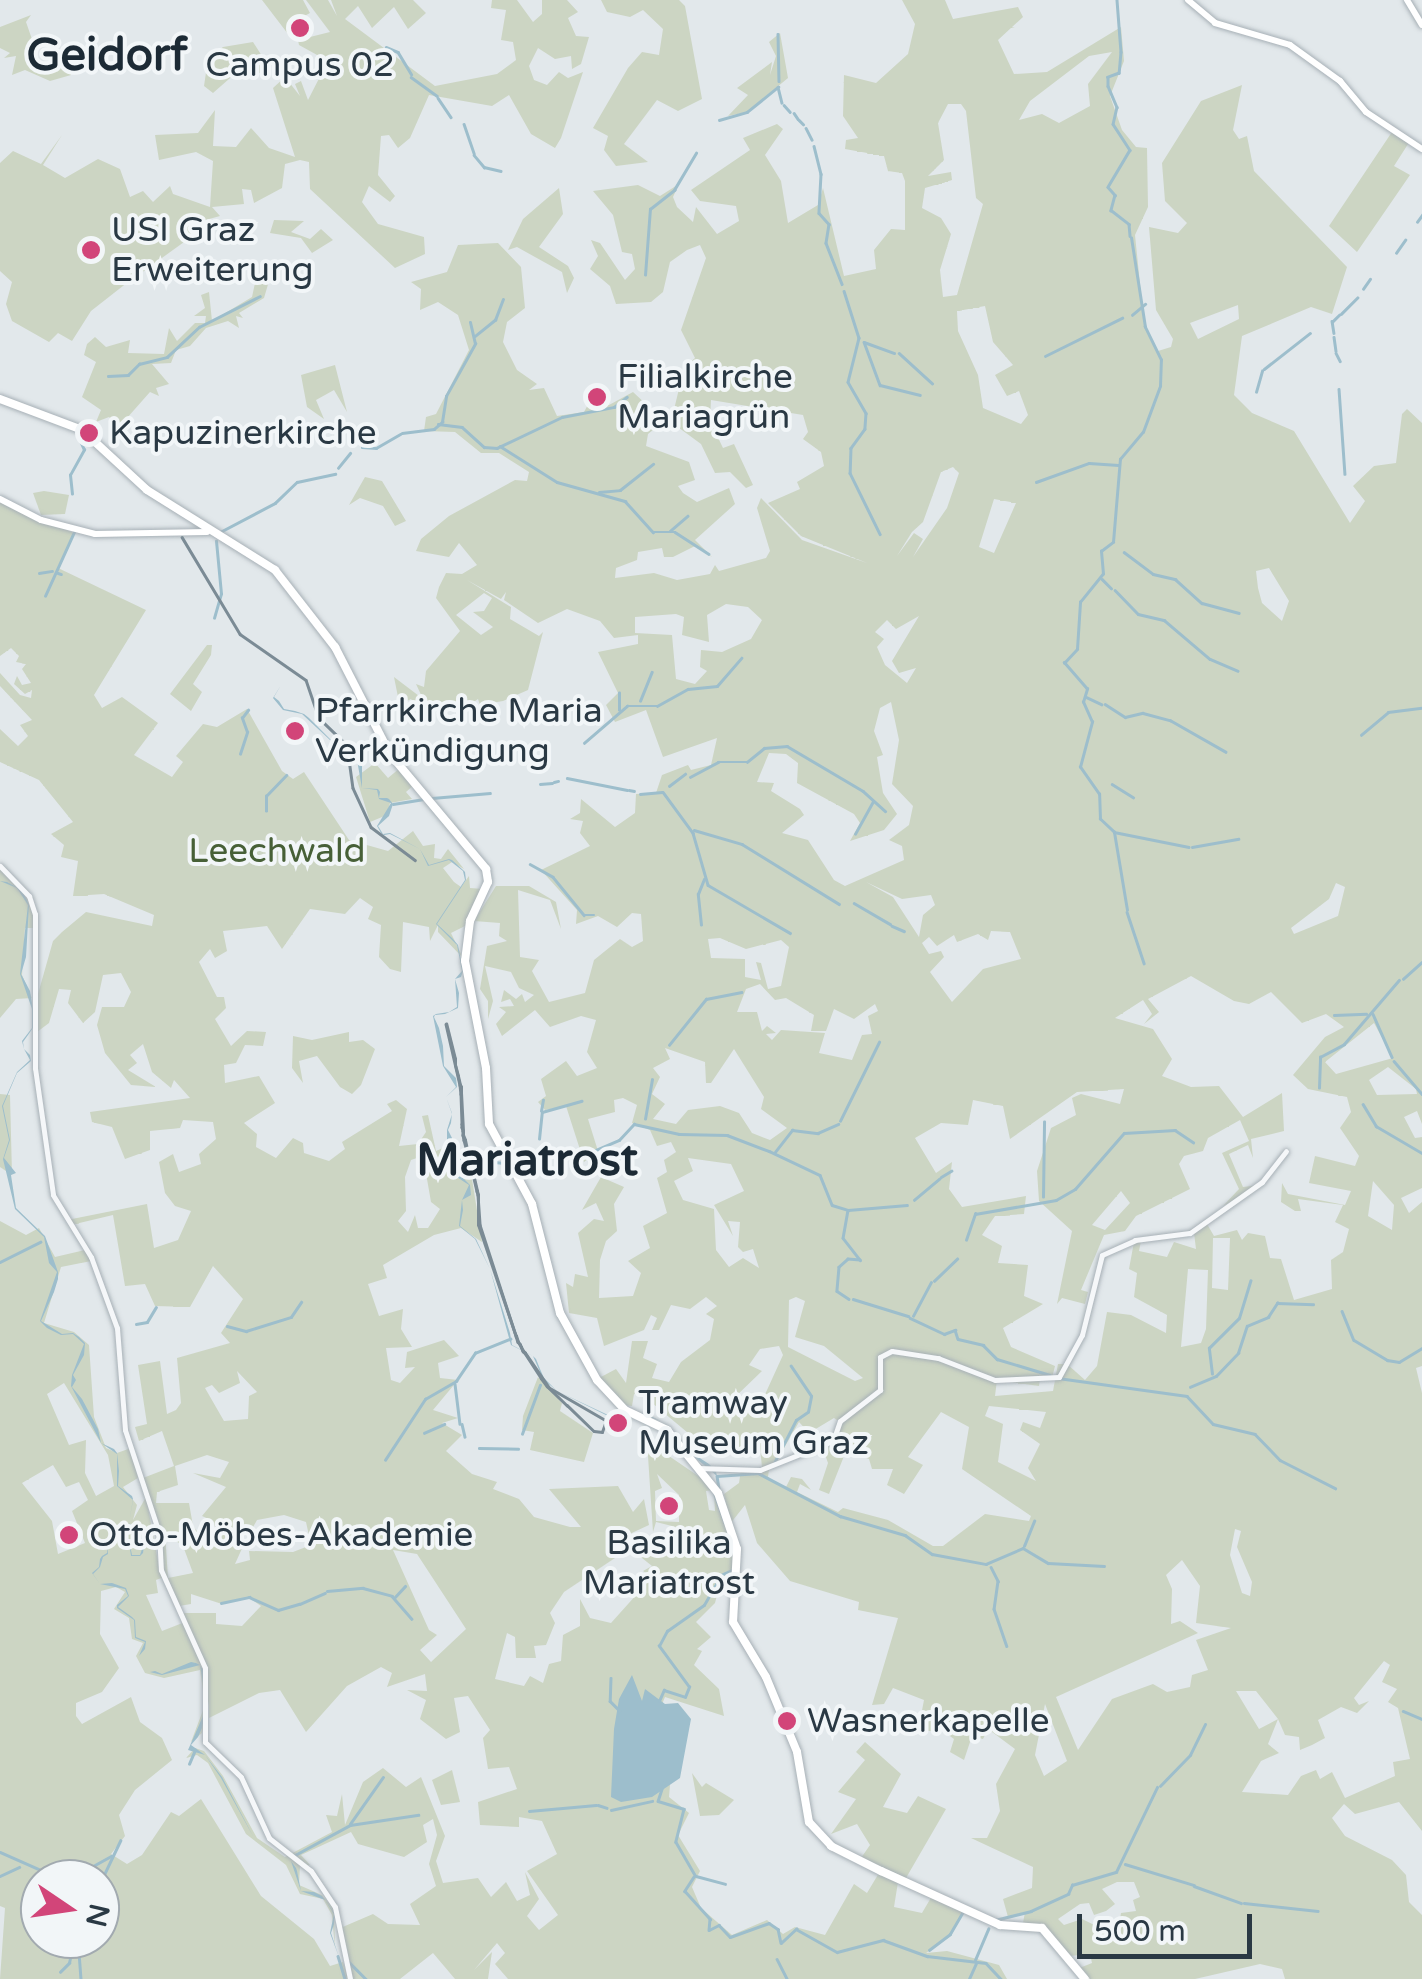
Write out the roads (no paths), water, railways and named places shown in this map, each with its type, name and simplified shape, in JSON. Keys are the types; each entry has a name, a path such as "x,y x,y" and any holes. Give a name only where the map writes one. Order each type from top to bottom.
{"main road":[{"path":"1188,0 1215,23 1290,45 1340,81 1366,112 1422,149"},
{"path":"1406,0 1422,25"},
{"path":"0,399 76,427 147,490 283,578 335,647 390,754 432,798 488,874 469,925 465,961 486,1068 486,1116 534,1211 562,1317 596,1380 628,1411 664,1428 717,1491 738,1549 732,1618 798,1752 813,1820 830,1844 877,1870 1000,1925 1044,1930 1084,1979"},
{"path":"0,499 76,529 149,535 207,532"}],"street":[{"path":"0,866 29,896 35,914 36,1068 52,1195 91,1257 117,1326 125,1430 159,1533 161,1570 205,1668 205,1742 241,1777 252,1814 272,1842 307,1867 331,1901 350,1979"},
{"path":"698,1468 760,1470 833,1440 840,1420 880,1390 880,1358 892,1351 938,1358 995,1380 1057,1378 1082,1335 1102,1256 1136,1240 1190,1233 1262,1182 1286,1151"}],"water":[{"path":"281,685 274,697 284,709 304,714 331,740 356,748 362,758 362,788 355,749 330,740 302,714 283,710 273,698"},
{"path":"362,788 378,789 379,798 387,798 393,804 389,816 378,826 383,834 390,833 420,849 390,834 384,835 381,833 377,826 391,803 379,799 377,790"},
{"path":"420,849 429,865 449,859 465,872 466,880 437,924 458,945 463,971 455,979 462,971 457,945 436,924 465,880 463,871 449,860 428,866"},
{"path":"0,881 7,882 18,888 23,892 29,905 26,957 21,974 30,991 33,1009 33,1028 23,1042 24,1049 22,1041 32,1028 32,1009 20,974 28,905 17,888"},
{"path":"455,979 458,1008 445,1014 435,1015 434,1017 443,1046 444,1066 456,1078 457,1087 446,1097 456,1087 443,1066 433,1016 436,1014 449,1012 457,1007"},
{"path":"24,1049 31,1061 17,1073 3,1106 10,1140 4,1158 16,1173 11,1175 16,1208 45,1236 58,1272 41,1321 62,1334 73,1333 85,1343 72,1387 98,1429 101,1443 71,1386 72,1375 84,1344 73,1334 61,1335 40,1321 57,1272 49,1263 44,1237 15,1209 3,1159 9,1140 2,1106 17,1072 30,1060"},
{"path":"452,1114 448,1130 452,1141 447,1165 447,1130"},
{"path":"449,1172 470,1185 471,1195 462,1200 469,1185"},
{"path":"462,1200 460,1226 476,1239 490,1269 475,1239 459,1226"},
{"path":"490,1269 512,1345 533,1356 511,1345"},
{"path":"101,1443 117,1453 118,1486 133,1500 117,1486 117,1454"},
{"path":"686,1450 709,1464 717,1476"},
{"path":"129,1523 140,1533 144,1546 140,1556 131,1556 129,1542 114,1538 107,1545 114,1537 129,1541 132,1555 140,1555 143,1546"},
{"path":"100,1584 126,1588 129,1596 118,1607 135,1620 136,1637 146,1641 139,1656 145,1642 135,1638 134,1620 117,1608 128,1596 125,1589"},
{"path":"191,1662 200,1665 162,1675 150,1672 162,1674"},
{"path":"200,1665 207,1694 207,1707"},
{"path":"632,1675 642,1701 645,1689 665,1704 678,1703 691,1719 680,1778 652,1797 621,1802 611,1797 614,1729 619,1699"},
{"path":"207,1707 202,1728 191,1745 205,1755 188,1750"},
{"path":"205,1755 222,1777 254,1838 221,1778"}],"waterway":[{"path":"1117,0 1119,73 1108,77 1108,86 1117,107 1113,124 1130,150 1108,187 1115,195 1111,210 1129,224 1130,236"},
{"path":"778,34 779,81"},
{"path":"386,47 398,52 411,74"},
{"path":"411,77 437,96"},
{"path":"719,120 747,112 778,87 782,103"},
{"path":"438,98 451,117"},
{"path":"784,105 790,112"},
{"path":"794,113 798,119"},
{"path":"799,120 803,124"},
{"path":"464,124 474,153"},
{"path":"806,128 812,140"},
{"path":"814,146 821,174 819,213 829,224 826,243 842,284"},
{"path":"645,275 650,209 674,190 696,153"},
{"path":"474,155 484,167 501,171"},
{"path":"1417,222 1422,215"},
{"path":"1127,910 1114,832 1100,819 1099,794 1080,767 1092,722 1083,702 1087,689 1064,663 1077,649 1080,602 1103,574 1101,551 1113,542 1120,459 1143,432 1160,386 1161,360 1145,327 1131,238"},
{"path":"1396,253 1405,240"},
{"path":"1363,289 1370,279"},
{"path":"844,291 859,338 848,382 866,413 865,429 851,448 850,473 880,534"},
{"path":"108,376 128,375 139,364 167,357 199,327 260,296"},
{"path":"1341,314 1357,298"},
{"path":"475,336 495,320 503,299"},
{"path":"1132,315 1145,304"},
{"path":"1332,322 1339,315"},
{"path":"1045,356 1122,318"},
{"path":"1332,321 1334,333"},
{"path":"402,433 434,429 442,422 446,396 475,344 470,323"},
{"path":"1264,369 1310,333"},
{"path":"1334,337 1336,351"},
{"path":"864,342 880,385 920,395"},
{"path":"864,342 894,353"},
{"path":"899,353 932,383"},
{"path":"1336,353 1340,361"},
{"path":"1256,392 1262,371"},
{"path":"1339,389 1345,474"},
{"path":"438,424 462,427 484,447 497,448 562,417 614,407 627,397"},
{"path":"72,494 70,475 84,450 76,432"},
{"path":"362,447 376,448 400,434"},
{"path":"500,446 557,482 625,501 653,532 675,532 709,554"},
{"path":"338,468 350,453"},
{"path":"1036,482 1089,463 1118,465"},
{"path":"599,492 620,490 653,464"},
{"path":"220,532 275,503 297,482 335,474"},
{"path":"670,531 687,516"},
{"path":"45,596 74,532"},
{"path":"214,618 221,594 216,541"},
{"path":"1124,552 1153,574 1175,579 1202,603 1239,613"},
{"path":"39,573 52,571"},
{"path":"1102,579 1111,588"},
{"path":"1115,590 1138,614 1164,620 1210,659 1238,671"},
{"path":"584,743 627,706 657,706 688,689 717,686 741,658"},
{"path":"640,701 652,672"},
{"path":"619,693 619,710"},
{"path":"1086,697 1101,704"},
{"path":"1105,704 1125,717 1143,713 1170,720 1226,752"},
{"path":"1361,735 1388,712 1422,708"},
{"path":"240,754 247,732 242,718 248,710"},
{"path":"690,777 718,762 747,762 764,748 787,746 863,791 885,811"},
{"path":"669,786 685,774"},
{"path":"266,811 266,796 286,775"},
{"path":"567,778 627,790"},
{"path":"554,782 558,781"},
{"path":"540,784 552,783"},
{"path":"1112,784 1133,797"},
{"path":"629,790 634,791"},
{"path":"640,794 662,792"},
{"path":"663,792 693,833 708,885 790,933"},
{"path":"432,798 490,793"},
{"path":"393,804 424,799"},
{"path":"855,834 873,802"},
{"path":"694,830 742,844 839,904"},
{"path":"1114,832 1189,847"},
{"path":"1192,847 1238,839"},
{"path":"530,864 553,877 584,915 594,915"},
{"path":"701,925 698,894 704,879"},
{"path":"854,903 890,924"},
{"path":"1127,912 1144,963"},
{"path":"892,926 904,931"},
{"path":"1403,979 1422,962"},
{"path":"1319,1088 1320,1057 1344,1044 1399,980"},
{"path":"669,1045 706,999 741,992"},
{"path":"1334,1015 1366,1014"},
{"path":"1373,1014 1392,1057"},
{"path":"840,1121 879,1042"},
{"path":"1394,1061 1422,1094"},
{"path":"645,1119 652,1080"},
{"path":"541,1111 543,1100"},
{"path":"539,1139 542,1112 581,1101"},
{"path":"1363,1104 1376,1126 1422,1153"},
{"path":"1043,1197 1044,1122"},
{"path":"513,1164 524,1169 545,1151 582,1156 619,1140 634,1124 679,1134 727,1135 769,1151 820,1175 832,1205 848,1210 843,1238 860,1260 848,1259 839,1267 837,1291 849,1299"},
{"path":"775,1152 792,1130 818,1133 838,1124"},
{"path":"966,1240 975,1214 1056,1200 1075,1189 1124,1133 1175,1130 1193,1142"},
{"path":"448,1158 505,1163"},
{"path":"941,1177 951,1171"},
{"path":"914,1200 939,1179"},
{"path":"848,1210 907,1205"},
{"path":"0,1262 40,1242"},
{"path":"934,1281 957,1259"},
{"path":"1212,1374 1209,1348 1239,1318 1250,1281"},
{"path":"913,1316 931,1282"},
{"path":"853,1299 908,1316"},
{"path":"227,1326 246,1331 291,1317 301,1302"},
{"path":"1190,1387 1216,1376 1238,1353 1247,1326 1268,1317 1277,1303 1313,1304"},
{"path":"136,1324 147,1322 156,1307"},
{"path":"1342,1311 1354,1340 1387,1360 1399,1362 1422,1348"},
{"path":"910,1318 944,1334 955,1330 958,1339 983,1345 997,1359 1050,1375"},
{"path":"385,1460 425,1399 456,1381 475,1353 510,1339"},
{"path":"774,1463 796,1420 808,1412 811,1396 791,1366"},
{"path":"1058,1378 1187,1396 1213,1424 1255,1434 1280,1460 1335,1488"},
{"path":"455,1384 460,1424"},
{"path":"522,1434 540,1385"},
{"path":"424,1433 444,1424"},
{"path":"462,1424 465,1437"},
{"path":"479,1448 518,1449"},
{"path":"717,1476 758,1473 840,1516 905,1535 932,1554 986,1564 1023,1548 1048,1563 1104,1566"},
{"path":"717,1476 719,1488"},
{"path":"715,1495 725,1523"},
{"path":"1024,1546 1034,1521"},
{"path":"991,1567 998,1581 994,1609 1007,1646"},
{"path":"659,1701 664,1690 685,1697 689,1687 659,1646 667,1631 704,1605 721,1575 732,1570"},
{"path":"394,1598 405,1586"},
{"path":"327,1591 363,1588 392,1596 412,1619"},
{"path":"300,1604 325,1593"},
{"path":"221,1603 249,1597 278,1610 299,1604"},
{"path":"611,1678 610,1701 620,1711"},
{"path":"1403,1711 1422,1719"},
{"path":"1160,1786 1190,1755 1205,1724"},
{"path":"189,1764 195,1750"},
{"path":"350,1824 383,1777"},
{"path":"664,1783 658,1801 684,1809 676,1842 695,1875"},
{"path":"995,1920 1031,1911 1068,1894 1072,1885 1116,1872 1157,1787"},
{"path":"611,1810 652,1801"},
{"path":"529,1811 596,1805"},
{"path":"598,1805 607,1808"},
{"path":"295,1855 350,1825 418,1815"},
{"path":"111,1859 120,1841"},
{"path":"0,1852 20,1861"},
{"path":"106,1859 111,1856"},
{"path":"1125,1864 1194,1885"},
{"path":"0,1876 19,1867"},
{"path":"696,1876 725,1884"},
{"path":"694,1877 685,1891 710,1919 709,1930 719,1925 730,1937 769,1923 778,1929 781,1943 796,1929 837,1952 883,1940 927,1956 986,1963 1001,1979"},
{"path":"1194,1886 1241,1903"},
{"path":"1244,1903 1318,1911"},
{"path":"929,1950 950,1934 962,1913"},
{"path":"975,1960 988,1929"},
{"path":"338,1956 345,1979"},
{"path":"60,1972 70,1959"},
{"path":"80,1959 81,1979"},
{"path":"777,1959 787,1979"},
{"path":"349,1962 366,1979"},
{"path":"969,1979 976,1963"}],"tram line":[{"path":"182,537 240,634 306,680 319,718 347,745 353,788 371,827 415,860"},
{"path":"446,1024 460,1085 463,1135 469,1159 470,1161 478,1195 480,1225 518,1342 520,1344 523,1351 547,1386 567,1405 594,1431 602,1432 606,1421 549,1388 525,1353 523,1351 518,1342 478,1225 478,1195 469,1159 465,1140 463,1135 461,1087 446,1024"}],"place":[{"name":"Campus 02","path":"300,28"},
{"name":"USI Graz Erweiterung","path":"91,250"},
{"name":"Filialkirche Mariagrün","path":"597,397"},
{"name":"Kapuzinerkirche","path":"89,433"},
{"name":"Pfarrkirche Maria Verkündigung","path":"295,731"},
{"name":"Tramway Museum Graz","path":"618,1423"},
{"name":"Basilika Mariatrost","path":"669,1506"},
{"name":"Otto-Möbes-Akademie","path":"69,1535"},
{"name":"Wasnerkapelle","path":"787,1721"}],"district":[{"name":"Geidorf","path":"107,57"},
{"name":"Mariatrost","path":"527,1162"}],"park label":[{"name":"Leechwald","path":"277,851"}]}
